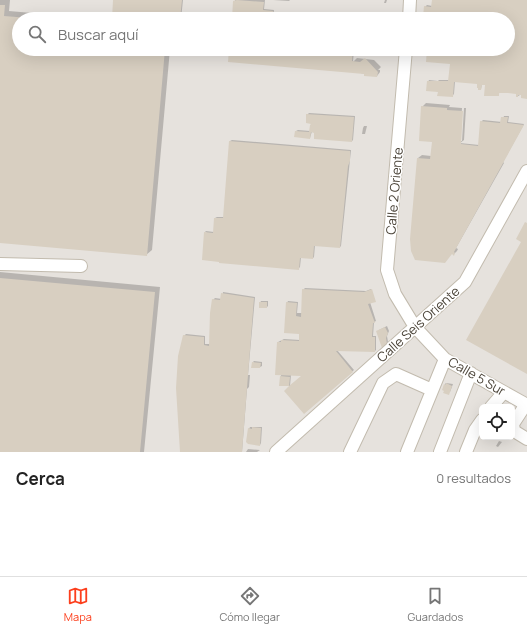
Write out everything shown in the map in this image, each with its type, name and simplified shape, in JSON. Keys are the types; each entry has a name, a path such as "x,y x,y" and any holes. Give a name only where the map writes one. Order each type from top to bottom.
{"street":[{"path":"409,12 410,0"},
{"name":"Calle 2 Oriente","path":"405,56 387,270 395,294 415,327"},
{"name":"Calle Seis Oriente","path":"276,452 465,282 527,171"},
{"path":"0,264 81,266"},
{"name":"Calle 5 Sur","path":"415,327 445,359 526,404"},
{"path":"407,452 445,359"},
{"path":"440,452 471,373"},
{"path":"350,452 383,383 396,374 432,390"},
{"path":"494,404 504,392"},
{"path":"526,404 513,424 514,431 527,439"},
{"path":"466,452 479,424"}],"shaded area":[{"path":"0,0 527,0 527,452 0,452"}],"building":[{"path":"113,0 182,0 181,12 112,12"},
{"path":"432,0 527,0 527,99 521,98 521,95 516,97 516,94 508,93 499,93 499,96 484,96 485,85 482,85 481,90 478,90 477,84 454,82 453,97 437,96 438,92 426,91 427,81 448,81 450,64 426,62 426,56 515,56 515,12 423,12 424,6 431,7"},
{"path":"233,1 264,2 263,10 273,12 232,12"},
{"path":"0,5 5,5 4,16 12,17 12,56 164,56 147,256 0,243"},
{"path":"228,56 352,56 352,61 360,62 365,58 378,72 377,77 364,76 364,74 228,62"},
{"path":"421,106 463,111 461,144 478,146 480,121 500,123 501,117 508,117 507,123 524,125 454,252 454,256 452,254 445,263 415,260 411,251 410,239 417,158 430,159 432,142 419,141"},
{"path":"306,114 354,117 352,142 314,139 314,133 311,132 310,139 294,137 295,131 309,132 311,124 306,123"},
{"path":"229,141 350,151 340,248 314,246 313,259 300,258 299,270 219,263 202,260 204,232 213,233 214,218 223,218"},
{"path":"525,222 527,223 527,374 466,340 521,242 516,239"},
{"path":"0,278 155,292 140,452 0,452"},
{"path":"302,289 364,292 372,289 376,302 368,304 375,323 373,323 372,337 375,337 375,352 336,351 353,372 304,414 284,391 301,376 275,375 277,342 281,342 281,340 299,341 299,334 284,333 286,302 297,303 296,316 301,317"},
{"path":"221,293 254,298 242,452 180,452 176,388 178,356 183,335 204,337 204,345 209,346 212,299 220,300"},
{"path":"259,302 267,302 267,308 259,308"},
{"path":"385,327 388,333 386,338 387,344 382,348 376,331"},
{"path":"252,362 261,363 260,368 251,368"},
{"path":"280,376 290,377 289,386 279,386"},
{"path":"446,383 452,386 449,395 443,393 444,391 442,390 444,384 446,385"},
{"path":"252,427 261,428 260,446 248,444 246,442 248,428 252,429"}]}
